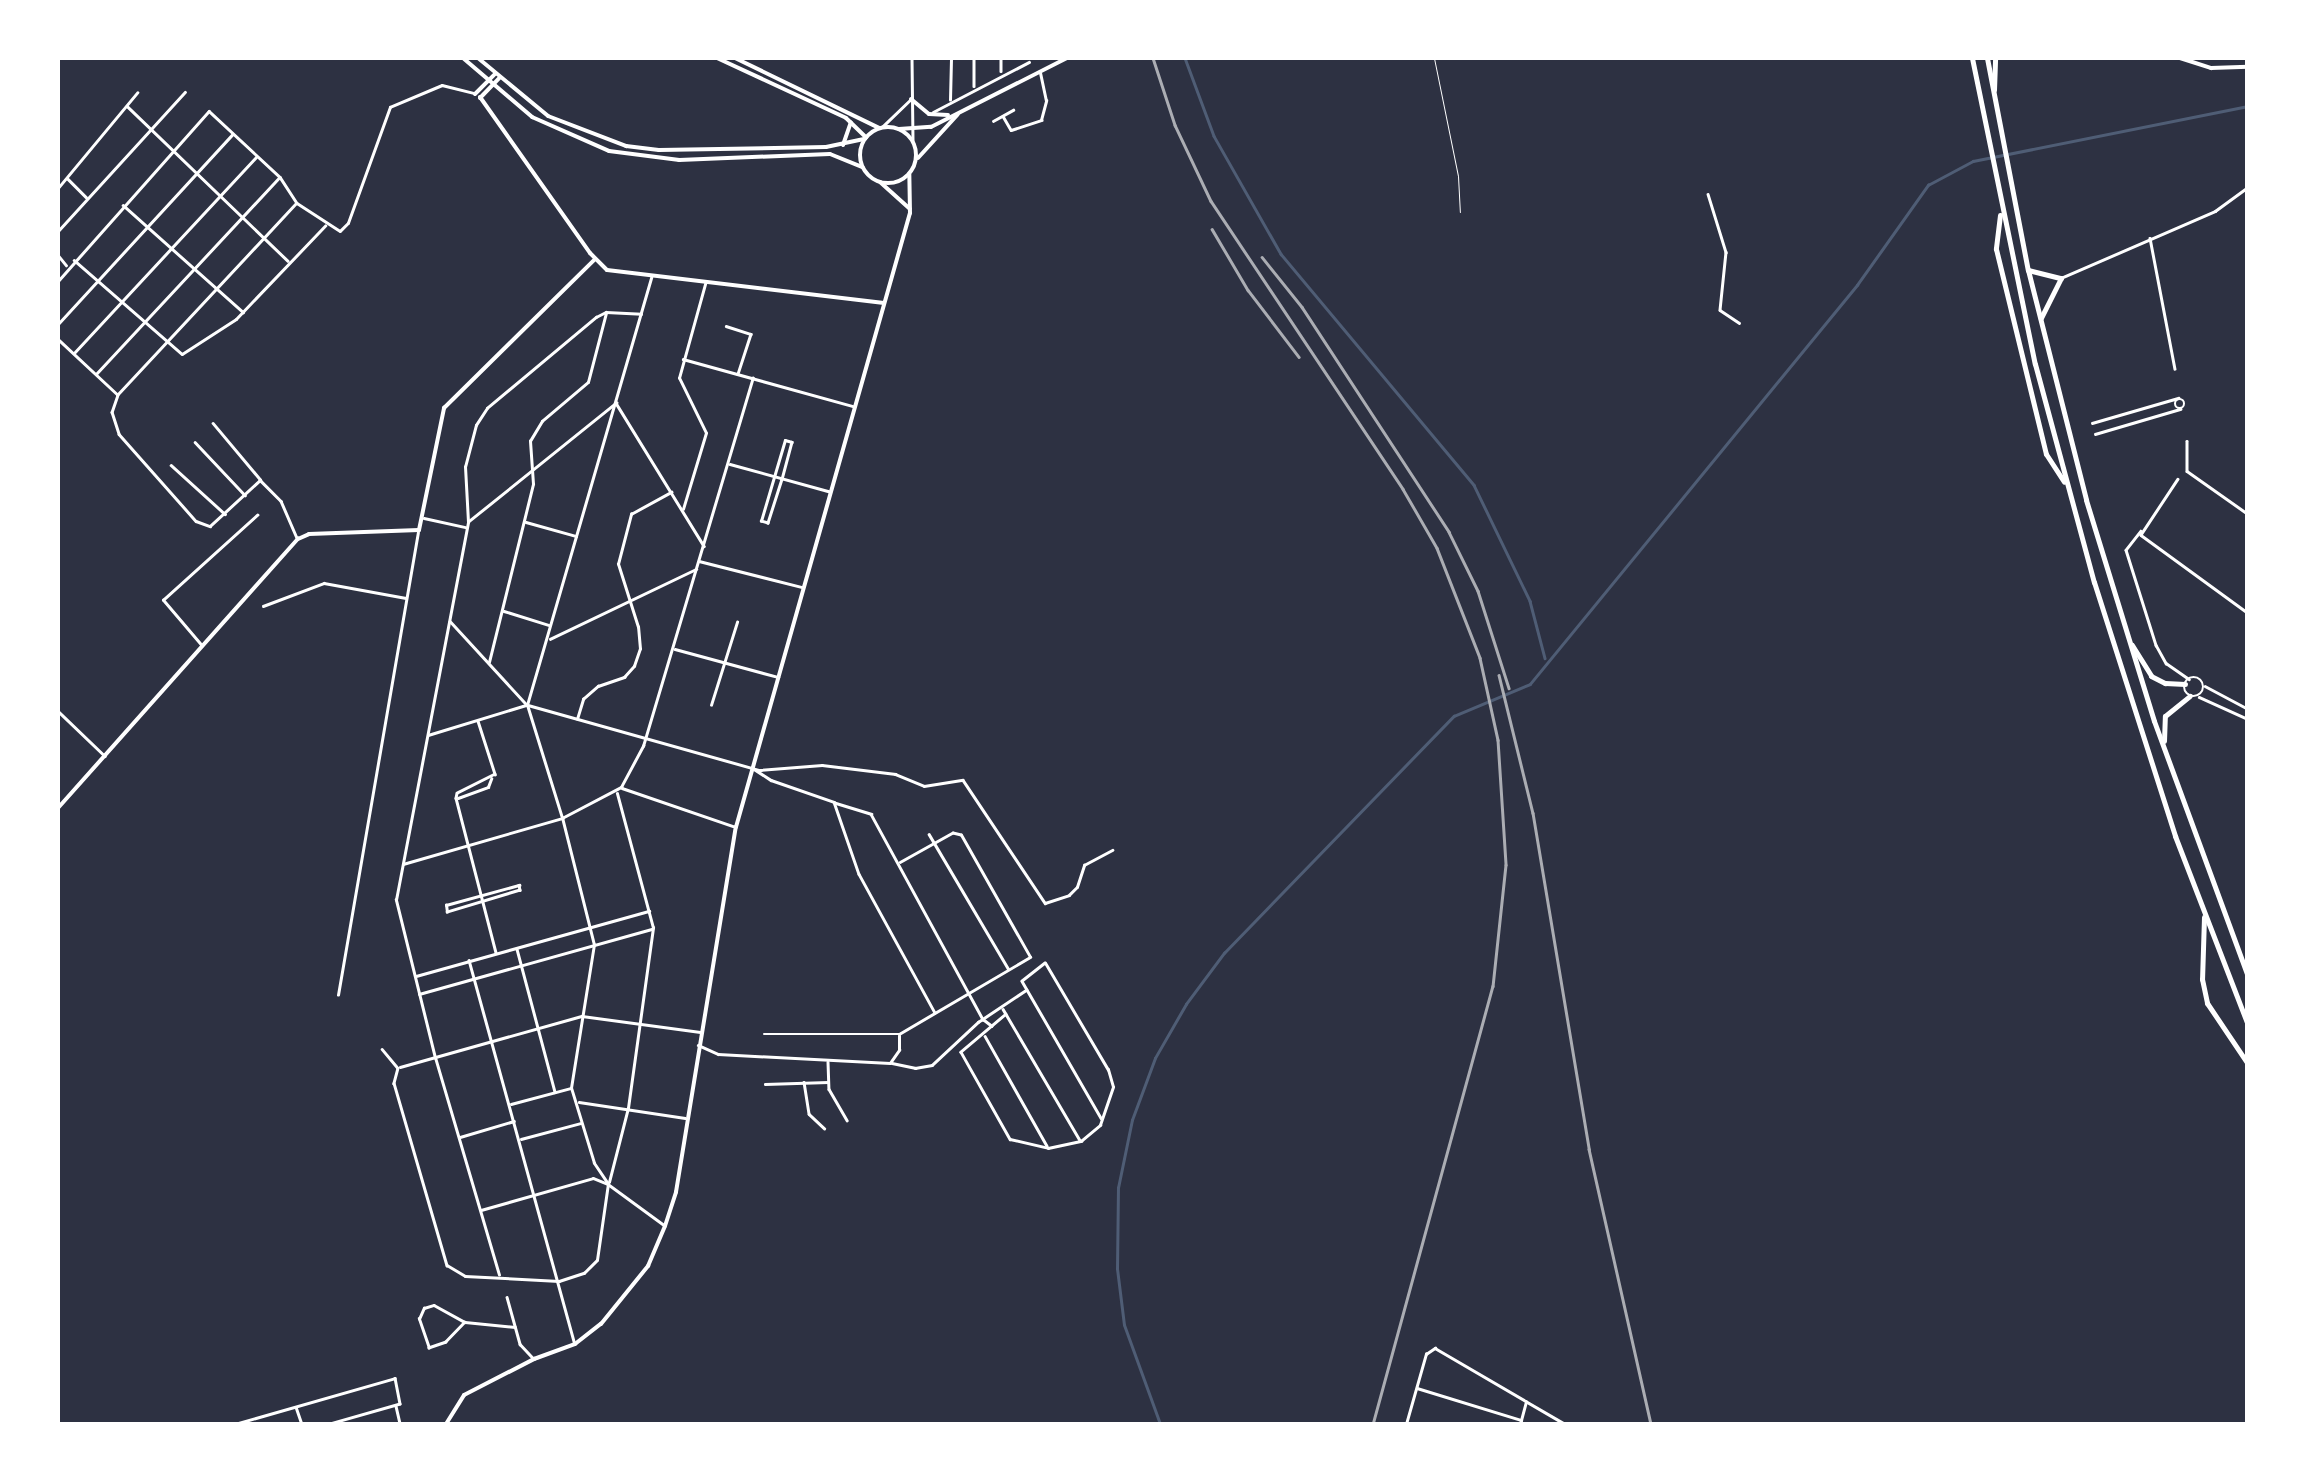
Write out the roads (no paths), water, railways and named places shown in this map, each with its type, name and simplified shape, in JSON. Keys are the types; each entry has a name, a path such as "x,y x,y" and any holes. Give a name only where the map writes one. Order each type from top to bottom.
{"highway":[{"path":"1972,58 1993,173 2067,488 2175,836 2248,1025"},
{"path":"1987,58 2040,321 2124,628 2174,778 2248,976"},
{"path":"1993,98 1996,58"},
{"path":"2002,212 1996,249 2046,454 2067,488"},
{"path":"2028,270 2061,278 2040,321"},
{"path":"2124,628 2146,672 2157,680 2187,681"},
{"path":"2174,778 2163,722 2172,707 2194,696"},
{"path":"2204,910 2202,984 2207,1003 2248,1064"}],"main road":[{"path":"464,58 532,117 576,140 625,155 679,160 830,154 863,168 910,209"},
{"path":"478,58 534,108 578,132 626,146 696,150 843,145 866,138 880,128"},
{"path":"717,58 851,122 866,138"},
{"path":"735,58 880,128 912,130 931,127 1067,58"},
{"path":"2180,58 2211,68 2248,67"},
{"path":"478,96 485,80 497,76"},
{"path":"478,96 494,88 497,76"},
{"path":"478,96 594,260 614,272 884,303"},
{"path":"911,99 929,114 953,114"},
{"path":"880,182 896,182 909,174 933,137 960,112"},
{"path":"843,145 851,122"},
{"path":"900,129 912,141 914,167"},
{"path":"863,168 860,152 866,138"},
{"path":"679,160 684,150"},
{"path":"695,160 696,150"},
{"path":"446,1424 464,1396 534,1359 575,1344 621,1304 648,1266 665,1226 676,1192 736,827 910,209 909,174"},
{"path":"58,808 298,539 309,534 419,530 444,408 594,260"}],"street":[{"path":"912,58 912,141"},
{"path":"950,58 950,101"},
{"path":"974,58 974,89"},
{"path":"1001,58 1001,74"},
{"path":"929,114 1029,62"},
{"path":"1003,116 1011,130 1041,120 1046,101 1040,71"},
{"path":"58,281 73,259 209,111 280,177 297,203 340,231 348,223 390,107 442,85 478,96"},
{"path":"58,231 185,92"},
{"path":"58,188 137,93"},
{"path":"880,128 911,99"},
{"path":"127,106 290,262"},
{"path":"994,121 1013,110"},
{"path":"58,324 234,134"},
{"path":"74,353 257,156"},
{"path":"66,176 87,197"},
{"path":"96,374 242,213 280,177"},
{"path":"2061,278 2215,211 2248,187"},
{"path":"1708,194 1726,252 1720,310 1739,323"},
{"path":"260,480 210,526 203,525 119,434 112,412 118,395 297,203"},
{"path":"122,204 243,312"},
{"path":"73,259 182,354 243,312 326,225"},
{"path":"2150,238 2175,369"},
{"path":"58,255 67,266"},
{"path":"526,705 651,278"},
{"path":"682,510 706,433 682,391 684,359 706,284"},
{"path":"500,1277 417,994 396,900 468,525 465,467 476,425 514,385 606,312 642,314"},
{"path":"489,662 525,522 533,470 528,452 533,432 588,382 606,312"},
{"path":"726,326 751,334 738,374"},
{"path":"58,339 118,395"},
{"path":"684,359 854,406"},
{"path":"402,864 562,818 621,787 646,737 753,378"},
{"path":"2092,423 2178,398 2185,402 2180,409 2095,434"},
{"path":"421,518 468,525 616,403"},
{"path":"616,403 704,546"},
{"path":"214,423 281,501 298,539"},
{"path":"785,440 792,442 782,479 768,523 761,521 785,440"},
{"path":"2186,441 2187,471 2248,514"},
{"path":"195,442 246,495"},
{"path":"728,464 831,492"},
{"path":"171,465 225,514"},
{"path":"2178,478 2126,550 2156,645 2166,662 2187,681 2194,696 2248,719"},
{"path":"576,720 583,699 598,686 624,677 634,666 640,650 618,564 631,514 672,492"},
{"path":"202,646 162,600 257,515"},
{"path":"525,522 577,536"},
{"path":"338,994 419,530"},
{"path":"2142,530 2144,541 2248,613"},
{"path":"700,561 803,587"},
{"path":"546,640 698,568"},
{"path":"263,606 324,582 407,598"},
{"path":"502,611 551,626"},
{"path":"449,620 526,705 562,818 594,944 571,1088 594,1163 608,1184"},
{"path":"711,704 737,622"},
{"path":"673,648 778,677"},
{"path":"2187,681 2203,685 2248,709"},
{"path":"2194,696 2203,685"},
{"path":"426,735 526,705 753,768 777,783 871,814 984,1018 993,1026"},
{"path":"58,711 106,757"},
{"path":"478,720 494,771 491,779 457,793 456,798 496,953"},
{"path":"753,768 822,765 894,774 931,786 963,780 1044,903 1069,894 1077,887 1084,865 1112,850"},
{"path":"621,787 736,827"},
{"path":"398,1068 394,1083 447,1264 464,1276 559,1281 584,1273 596,1260 608,1184 628,1108 653,928 616,793"},
{"path":"834,802 860,874 936,1013"},
{"path":"764,1034 899,1034 1027,960 1029,954 961,835 953,833 901,862"},
{"path":"929,834 1009,970"},
{"path":"519,885 520,890 482,901 447,912 446,905 519,885"},
{"path":"413,976 650,910"},
{"path":"417,994 653,928"},
{"path":"517,948 555,1092"},
{"path":"469,960 575,1344"},
{"path":"1006,1014 961,1052 1010,1139 1048,1148 1080,1142 1094,1134 1110,1098 1112,1077 1045,963 1023,976 1027,989 1101,1118"},
{"path":"698,1045 718,1054 890,1063 915,1068 932,1065 984,1018 1027,989"},
{"path":"1001,1007 1080,1142"},
{"path":"398,1068 582,1016 700,1032"},
{"path":"890,1063 899,1050 899,1034"},
{"path":"984,1034 1048,1148"},
{"path":"382,1049 398,1068"},
{"path":"828,1060 828,1082 847,1120"},
{"path":"804,1082 809,1114 824,1128"},
{"path":"766,1084 828,1082"},
{"path":"510,1104 571,1088"},
{"path":"578,1102 686,1119"},
{"path":"458,1138 514,1121"},
{"path":"519,1139 583,1122"},
{"path":"478,1211 593,1178 608,1184 665,1226"},
{"path":"506,1297 520,1344 534,1359"},
{"path":"465,1322 446,1342 429,1348 419,1319 424,1308 434,1306 465,1322 514,1327"},
{"path":"1406,1424 1426,1354 1435,1348 1565,1424"},
{"path":"238,1424 395,1378 400,1404 330,1424"},
{"path":"1417,1388 1520,1422 1526,1400"},
{"path":"396,1405 400,1424"},
{"path":"296,1407 302,1424"}],"lane":[{"path":"1434,58 1458,176 1460,212"}],"waterway":[{"path":"1185,58 1214,136 1281,254 1474,485 1530,601 1545,658"},
{"path":"1160,1424 1124,1325 1117,1269 1118,1188 1132,1120 1155,1058 1186,1004 1224,953 1454,716 1530,684 1857,285 1928,185 1973,161 2248,106"}],"railway":[{"path":"1153,58 1175,125 1211,201 1403,489 1437,548 1480,658 1498,740 1506,865 1493,986 1373,1424"},
{"path":"1212,229 1248,290 1299,357"},
{"path":"1262,257 1302,307 1449,532 1478,591 1509,688"},
{"path":"1499,675 1533,813 1589,1149 1651,1424"}]}
